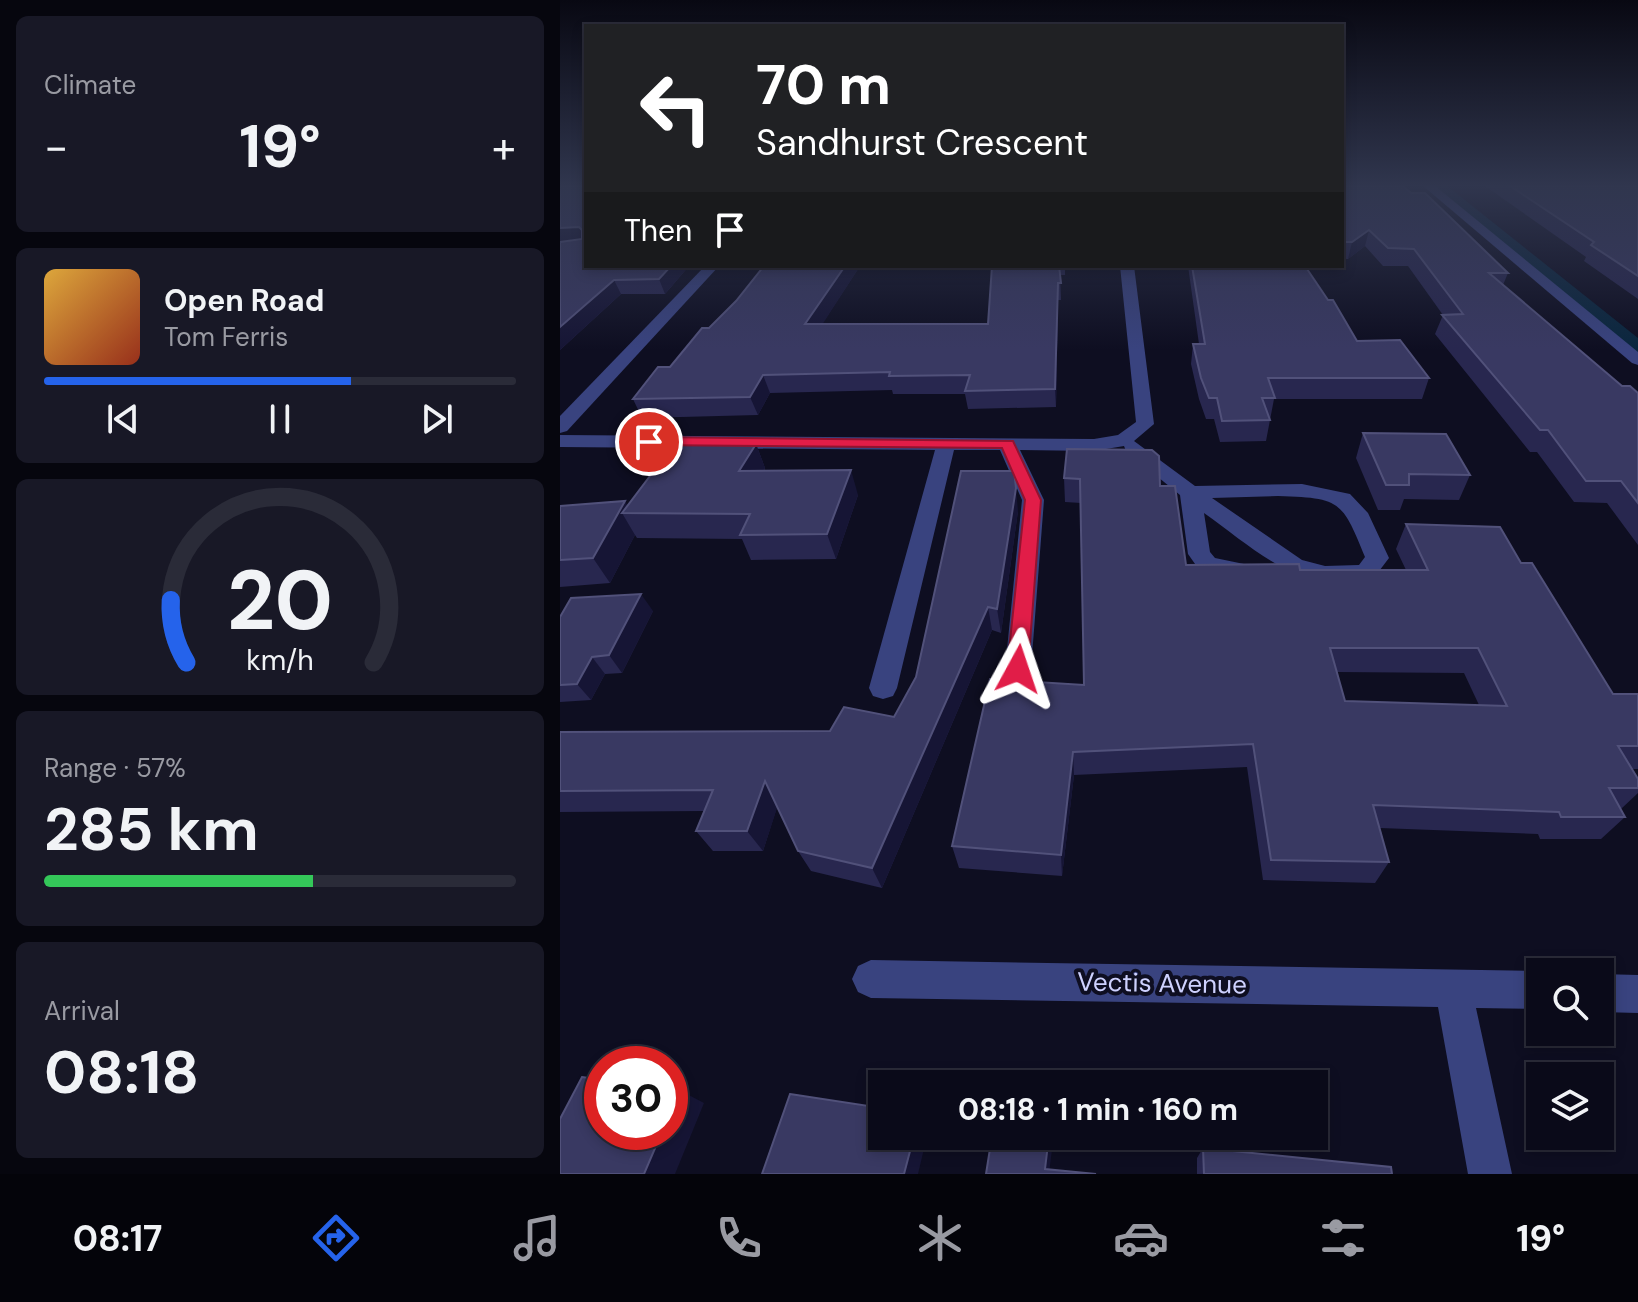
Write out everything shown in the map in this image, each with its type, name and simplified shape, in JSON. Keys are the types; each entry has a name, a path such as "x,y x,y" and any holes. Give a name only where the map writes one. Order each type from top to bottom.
{"street":[{"path":"1493,240 1638,360"},
{"path":"560,427 710,268"},
{"path":"560,441 1094,445 1124,440 1145,424 1127,268"},
{"path":"1124,440 1190,493 1294,566"},
{"path":"1008,444 1011,457 1029,486 1033,500 1018,669"},
{"path":"883,688 946,445"},
{"path":"1304,490 1334,494 1352,505 1377,558 1365,573 1325,574 1294,566 1234,570 1208,565 1199,554 1190,493 1304,490"},
{"name":"Vectis Avenue","path":"871,979 1526,990"},
{"path":"1453,987 1490,1174"},
{"path":"1614,993 1638,994"}],"building":[{"path":"584,240 584,268 669,268 659,279 614,280 560,327 560,242"},
{"path":"1379,240 1474,240 1508,273 1489,273 1622,386 1630,386 1638,393 1638,503 1621,481 1586,481 1548,430 1540,430 1442,315 1463,314 1414,249 1388,248"},
{"path":"1591,240 1638,240 1638,276 1591,245 1594,242"},
{"path":"762,268 844,268 805,324 988,324 992,268 1059,268 1055,389 965,391 970,375 889,376 890,372 763,375 750,397 633,399 658,367 670,367 702,328 709,328"},
{"path":"1192,268 1306,268 1328,300 1333,300 1357,341 1400,340 1429,378 1268,378 1275,398 1262,398 1270,420 1222,421 1217,398 1209,398 1201,378 1193,344 1205,344"},
{"path":"1363,433 1446,434 1470,475 1409,474 1409,485 1386,485"},
{"path":"675,443 756,444 739,471 851,470 827,534 740,535 750,514 622,513"},
{"path":"1067,449 1152,450 1159,456 1160,486 1175,486 1186,565 1299,564 1300,570 1428,570 1406,524 1500,527 1521,563 1532,563 1613,694 1638,694 1638,746 1618,746 1638,779 1638,788 1609,788 1625,817 1561,817 1559,812 1373,805 1389,862 1271,860 1253,744 1073,752 1061,855 952,846 990,679 1084,685 1080,479 1064,478","holes":["1330,648 1478,648 1507,706 1345,701"]},
{"path":"961,471 1014,471 1016,488 997,609 988,607 872,868 798,851 765,781 747,831 696,831 713,790 560,791 560,732 830,731 844,707 894,717 916,677"},
{"path":"625,501 593,558 560,560 560,506"},
{"path":"641,594 609,655 592,657 577,684 560,685 560,617 571,598"},
{"path":"584,1077 584,1150 654,1150 644,1174 560,1174 560,1119"},
{"path":"790,1094 868,1106 868,1150 910,1150 904,1174 762,1174"},
{"path":"990,1150 1047,1150 1045,1169 1096,1174 986,1174"},
{"path":"1203,1150 1391,1167 1392,1174 1204,1174"}],"waterway":[{"path":"1503,240 1638,350"}],"route":[{"path":"649,442 1008,444 1011,457 1029,486 1033,500 1018,669"}]}
